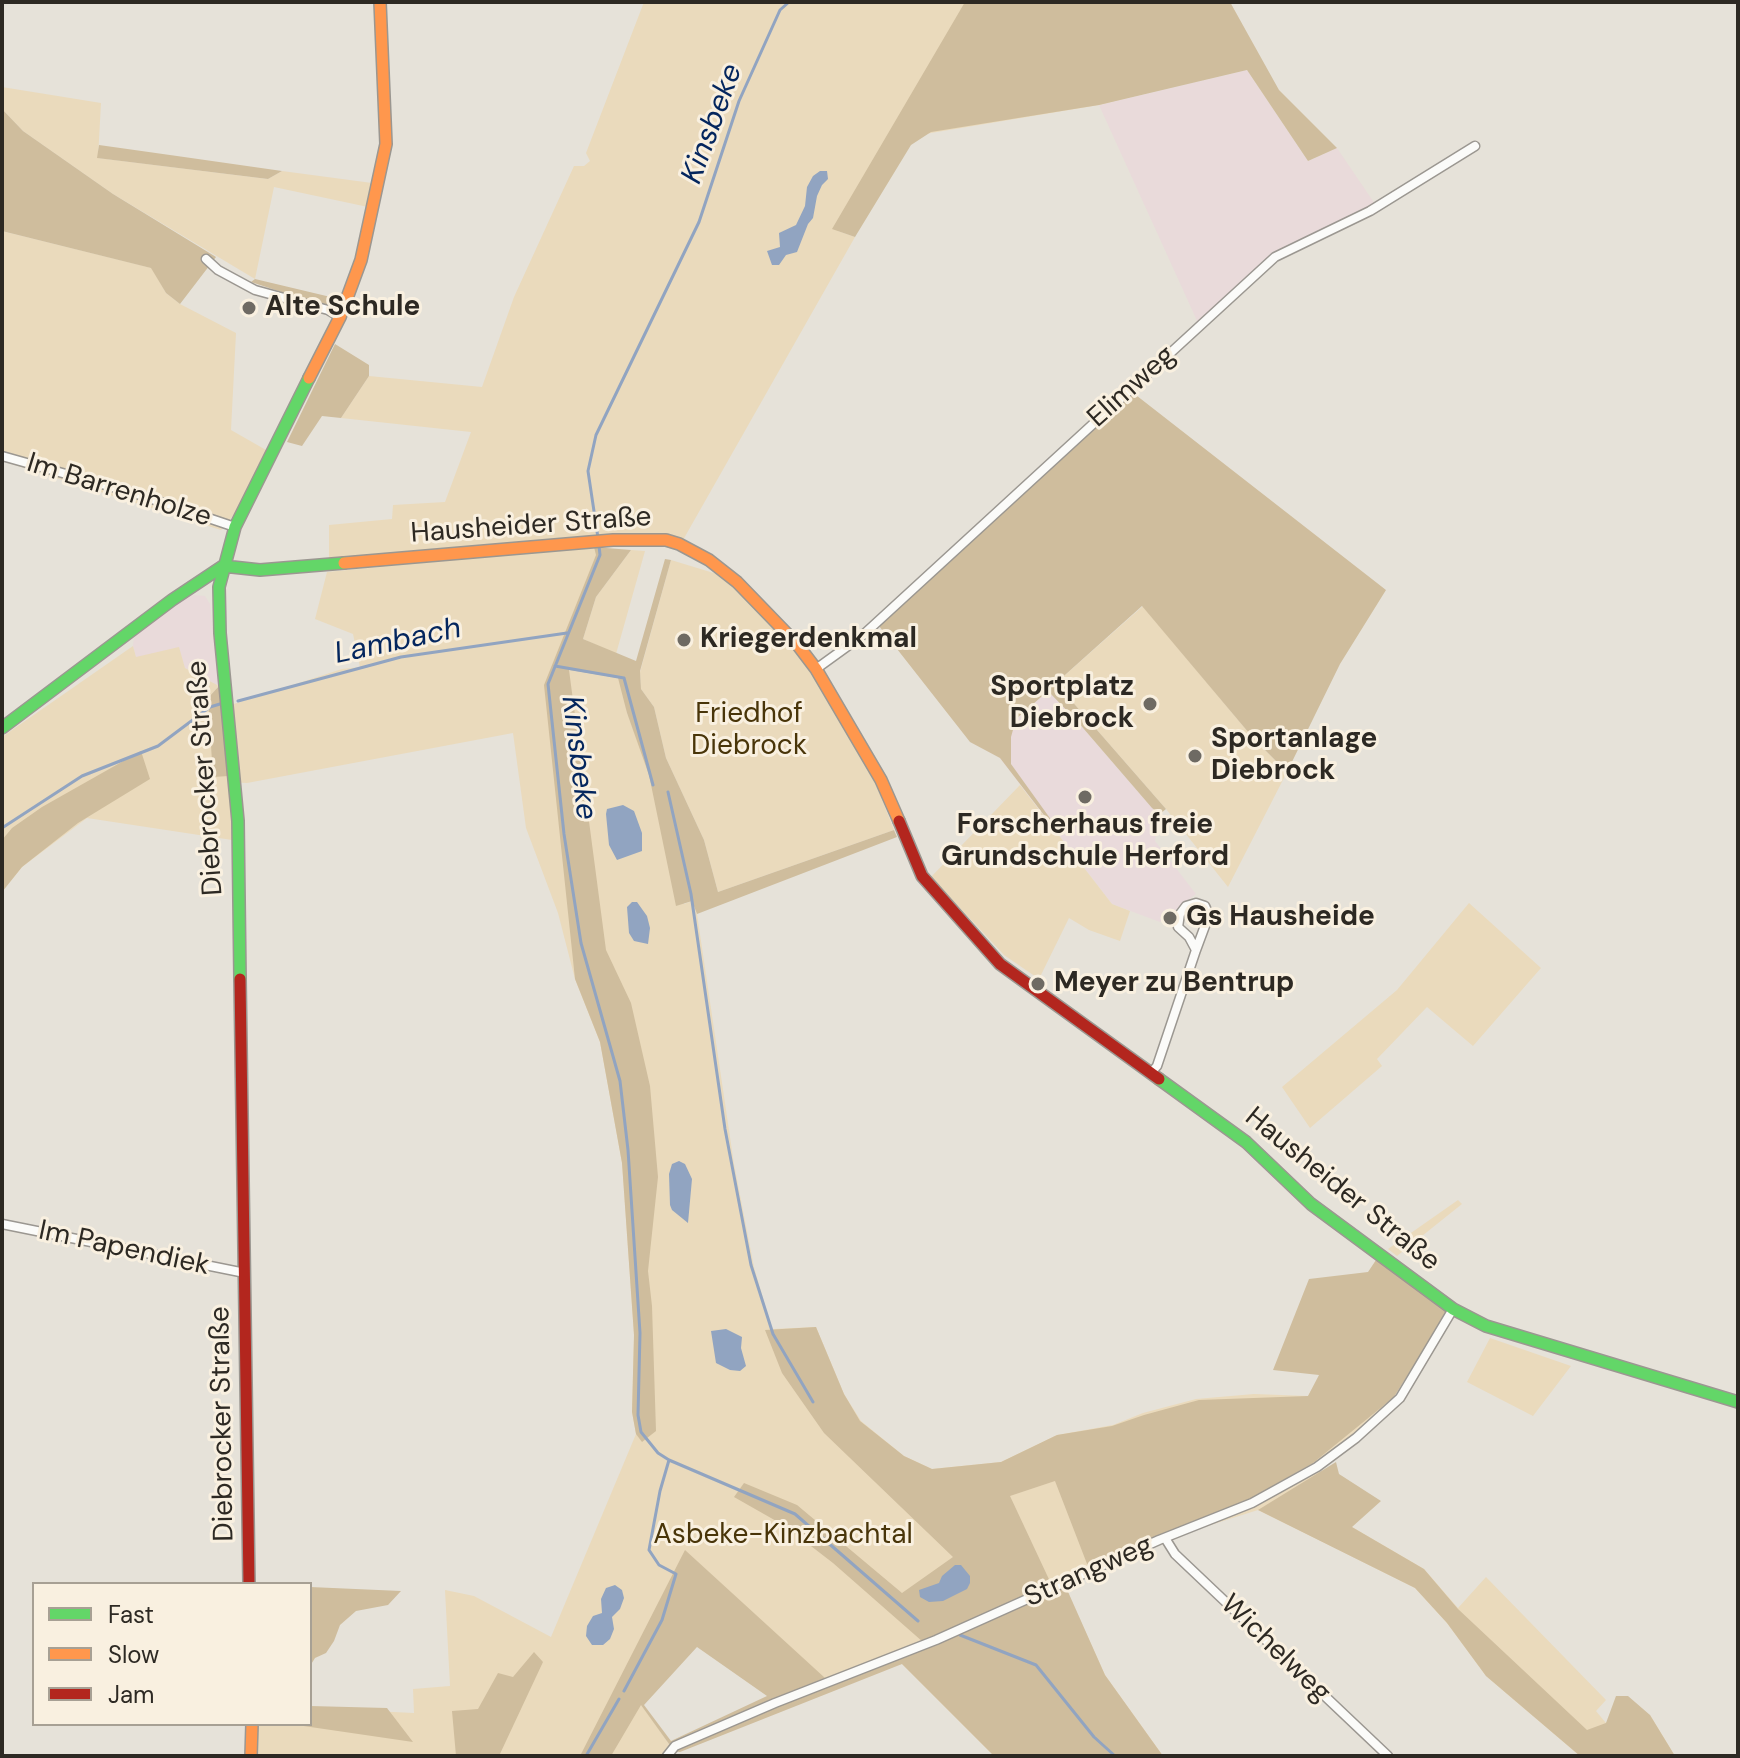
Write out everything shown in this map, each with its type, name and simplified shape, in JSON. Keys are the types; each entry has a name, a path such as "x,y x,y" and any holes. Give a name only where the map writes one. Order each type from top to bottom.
{"street":[{"name":"Diebrocker Straße","path":"249,1582 238,821 218,605 223,566 235,527 340,317 361,260 386,144 380,2"},
{"name":"Elimweg","path":"816,669 863,635 1275,257 1370,211 1475,146"},
{"path":"206,259 218,270 255,290 328,310 340,317"},
{"name":"Im Barrenholze","path":"2,456 137,494 235,527"},
{"name":"Hausheider Straße","path":"223,566 260,570 613,540 666,540 692,550 709,560 765,609 816,669 881,780 900,819 914,863 934,892 1000,964 1246,1142 1311,1204 1453,1309 1486,1326 1738,1402"},
{"path":"2,728 172,600 223,566"},
{"path":"1151,1073 1157,1066 1209,915 1205,906 1196,903 1186,906 1180,914 1178,927 1189,937 1196,950"},
{"name":"Im Papendiek","path":"2,1224 245,1273"},
{"name":"Strangweg","path":"667,1756 675,1746 936,1640 1165,1538 1252,1503 1317,1467 1356,1438 1400,1398 1453,1309"},
{"name":"Wichelweg","path":"1165,1538 1175,1554 1388,1756"},
{"path":"251,1756 252,1726"}],"shaded area":[{"path":"965,2 1230,2 1279,90 1337,148 1308,161 1247,70 1099,105 931,132 911,145 855,237 832,229"},
{"path":"1247,70 1308,161 1337,148 1375,204 1280,250 1198,323 1099,105"},
{"path":"2,109 23,131 113,194 216,257 180,304 166,293 151,268 2,231"},
{"path":"99,145 282,171 268,179 97,158"},
{"path":"255,279 339,299 336,310 251,282"},
{"path":"335,344 369,365 369,376 341,418 322,416 302,446 287,442"},
{"path":"1132,392 1386,590 1340,664 1287,772 1254,739 1142,606 1056,683 1166,809 1160,814 1152,808 1048,691 1016,719 1011,737 1011,764 1057,832 1000,758 970,742 879,626"},
{"path":"594,547 631,550 596,597 583,639 636,661 665,559 671,560 640,671 641,689 654,707 666,758 704,840 718,892 894,830 897,837 697,914 692,901 676,906 649,775 618,678 569,670 606,950 631,1003 650,1086 658,1177 648,1271 656,1431 642,1442 636,1434 632,1412 634,1335 622,1163 600,1042 575,979 544,685 596,555"},
{"path":"194,595 205,596 210,604 219,686 185,668 136,657 133,646 135,631 180,600"},
{"path":"219,686 224,708 229,776 213,777 208,698"},
{"name":"Forscherhaus freie Grundschule Herford","path":"1048,691 1160,814 1155,841 1196,894 1160,922 1112,904 989,744"},
{"path":"141,751 150,779 78,823 22,867 2,892 2,840 12,828 42,807"},
{"path":"1378,1257 1449,1309 1394,1397 1313,1463 1250,1499 1089,1569 1055,1481 1010,1496 1054,1590 1065,1585 1105,1675 1163,1756 994,1756 902,1664 680,1752 674,1751 641,1705 611,1756 580,1756 685,1550 825,1678 923,1642 833,1563 785,1526 734,1497 744,1483 797,1505 902,1593 953,1557 824,1433 782,1373 765,1330 816,1327 844,1394 860,1421 904,1456 932,1469 1001,1462 1057,1435 1112,1426 1199,1400 1308,1396 1319,1375 1273,1370 1309,1279 1368,1272","holes":["697,1647 767,1696 671,1741 644,1705"]},
{"path":"1336,1462 1339,1474 1381,1501 1352,1527 1424,1569 1458,1609 1587,1730 1606,1723 1616,1696 1628,1696 1650,1715 1675,1756 1580,1756 1486,1676 1447,1623 1415,1588 1258,1510"},
{"path":"312,1587 401,1591 388,1605 356,1611 340,1625 326,1653 312,1663"},
{"path":"534,1652 543,1662 499,1756 456,1756 452,1711 478,1709 498,1673 513,1677"},
{"path":"312,1706 387,1708 413,1742 304,1726 312,1726"}],"green space":[{"name":"Asbeke-Kinzbachtal","path":"644,2 1230,2 1263,64 1099,105 889,140 838,231 855,237 683,540 670,534 598,536 600,555 568,670 618,678 627,713 654,783 684,904 692,901 697,914 734,1164 754,1267 772,1329 816,1327 844,1394 861,1421 904,1456 932,1469 1001,1462 1057,1435 1113,1425 1143,1413 1196,1399 1254,1394 1308,1396 1320,1375 1373,1380 1387,1409 1317,1467 1352,1527 1424,1569 1458,1608 1486,1577 1606,1700 1596,1711 1606,1723 1623,1706 1650,1715 1675,1756 1580,1756 1486,1676 1447,1623 1415,1588 1258,1510 1166,1539 1062,1580 1105,1675 1163,1756 994,1756 902,1664 825,1679 696,1645 642,1705 671,1747 664,1756 258,1756 257,1726 312,1726 312,1708 414,1713 413,1689 450,1686 445,1590 474,1596 551,1637 636,1434 632,1412 634,1335 622,1163 600,1042 575,979 558,913 526,828 513,733 247,783 230,782 232,840 87,818 22,867 2,892 2,737 133,646 136,657 179,647 185,668 219,686 208,698 209,712 342,669 360,667 353,634 315,619 327,572 379,567 379,564 434,550 329,559 329,525 392,519 393,505 445,502 471,432 341,418 369,376 482,387 514,297 574,166 584,166 590,161 586,153"},
{"path":"2,87 101,103 98,158 268,179 282,171 372,183 368,207 274,187 255,279 113,194 23,131 2,109"},
{"path":"2,231 152,268 166,293 180,304 236,333 231,430 266,450 237,511 221,530 2,461"},
{"path":"631,550 645,551 616,654 583,639 596,597"},
{"name":"Friedhof Diebrock","path":"671,560 717,574 737,589 794,645 819,677 874,779 894,830 718,892 704,840 666,758 654,707 641,689 640,672"},
{"name":"Sportanlage Diebrock","path":"1143,606 1254,739 1287,772 1228,887 1166,809 1056,683"},
{"path":"1020,785 1112,904 1130,911 1120,941 1089,930 1069,918 1039,979 1004,955 931,877"},
{"path":"1469,903 1541,968 1473,1046 1427,1007 1377,1059 1382,1066 1310,1128 1282,1087 1397,990"},
{"path":"1458,1200 1462,1204 1397,1256 1388,1249"},
{"path":"1490,1338 1571,1366 1533,1416 1467,1382"}],"water":[{"path":"820,171 827,171 828,179 817,196 813,218 797,252 786,255 779,265 772,265 767,251 780,247 779,233 796,225 805,206 807,187"},
{"path":"623,805 634,811 642,833 642,851 617,860 609,845 606,814 607,809"},
{"path":"637,902 647,916 650,928 648,944 634,941 629,933 627,907"},
{"path":"679,1161 685,1164 692,1179 688,1223 670,1205 669,1174 672,1164"},
{"path":"726,1329 742,1337 741,1348 746,1366 740,1371 716,1363 711,1331"},
{"path":"955,1565 961,1565 970,1576 967,1589 943,1601 929,1602 920,1597 919,1590 939,1583 942,1576"},
{"path":"615,1585 622,1590 624,1598 620,1609 612,1617 614,1629 603,1645 592,1645 586,1636 587,1626 593,1616 602,1613 601,1599 606,1588"}],"waterway":[{"name":"Kinsbeke","path":"598,538 588,471 596,435 699,222 739,101 780,10 789,2"},
{"name":"Kinsbeke","path":"599,545 600,555 548,684 564,834 581,943 620,1081 628,1150 640,1333 638,1415 641,1432 658,1453 669,1460 795,1514 918,1621"},
{"name":"Lambach","path":"238,701 401,657 567,633"},
{"path":"555,666 624,678 653,785"},
{"name":"Lambach","path":"2,828 82,776 158,746 210,707 220,704"},
{"path":"668,792 691,894 725,1129 751,1265 773,1334 813,1402"},
{"path":"624,1691 662,1620 676,1574 659,1565 649,1550 669,1460"},
{"path":"960,1635 1036,1665 1094,1737 1115,1756"},
{"path":"586,1756 619,1699"}],"traffic: fast":[{"path":"240,979 238,821 220,633 219,587 235,527 309,378"},
{"path":"2,728 172,600 223,566 260,570 344,563"},
{"path":"1159,1079 1246,1142 1311,1204 1453,1309 1486,1326 1738,1402"}],"traffic: slow":[{"path":"309,378 340,317 361,260 386,144 380,2"},
{"path":"344,563 613,540 666,540 679,544 709,560 737,582 797,644 816,669 881,780 899,821"},
{"path":"251,1756 252,1726"}],"traffic: jam":[{"path":"899,821 922,876 1000,964 1159,1079"},
{"path":"240,979 249,1582"}],"place":[{"name":"Alte Schule","path":"249,308"},
{"name":"Kriegerdenkmal","path":"684,640"},
{"name":"Sportplatz Diebrock","path":"1150,704"},
{"name":"Sportanlage Diebrock","path":"1195,756"},
{"name":"Forscherhaus freie Grundschule Herford","path":"1085,797"},
{"name":"Gs Hausheide","path":"1170,918"},
{"name":"Meyer zu Bentrup","path":"1038,984"}]}
